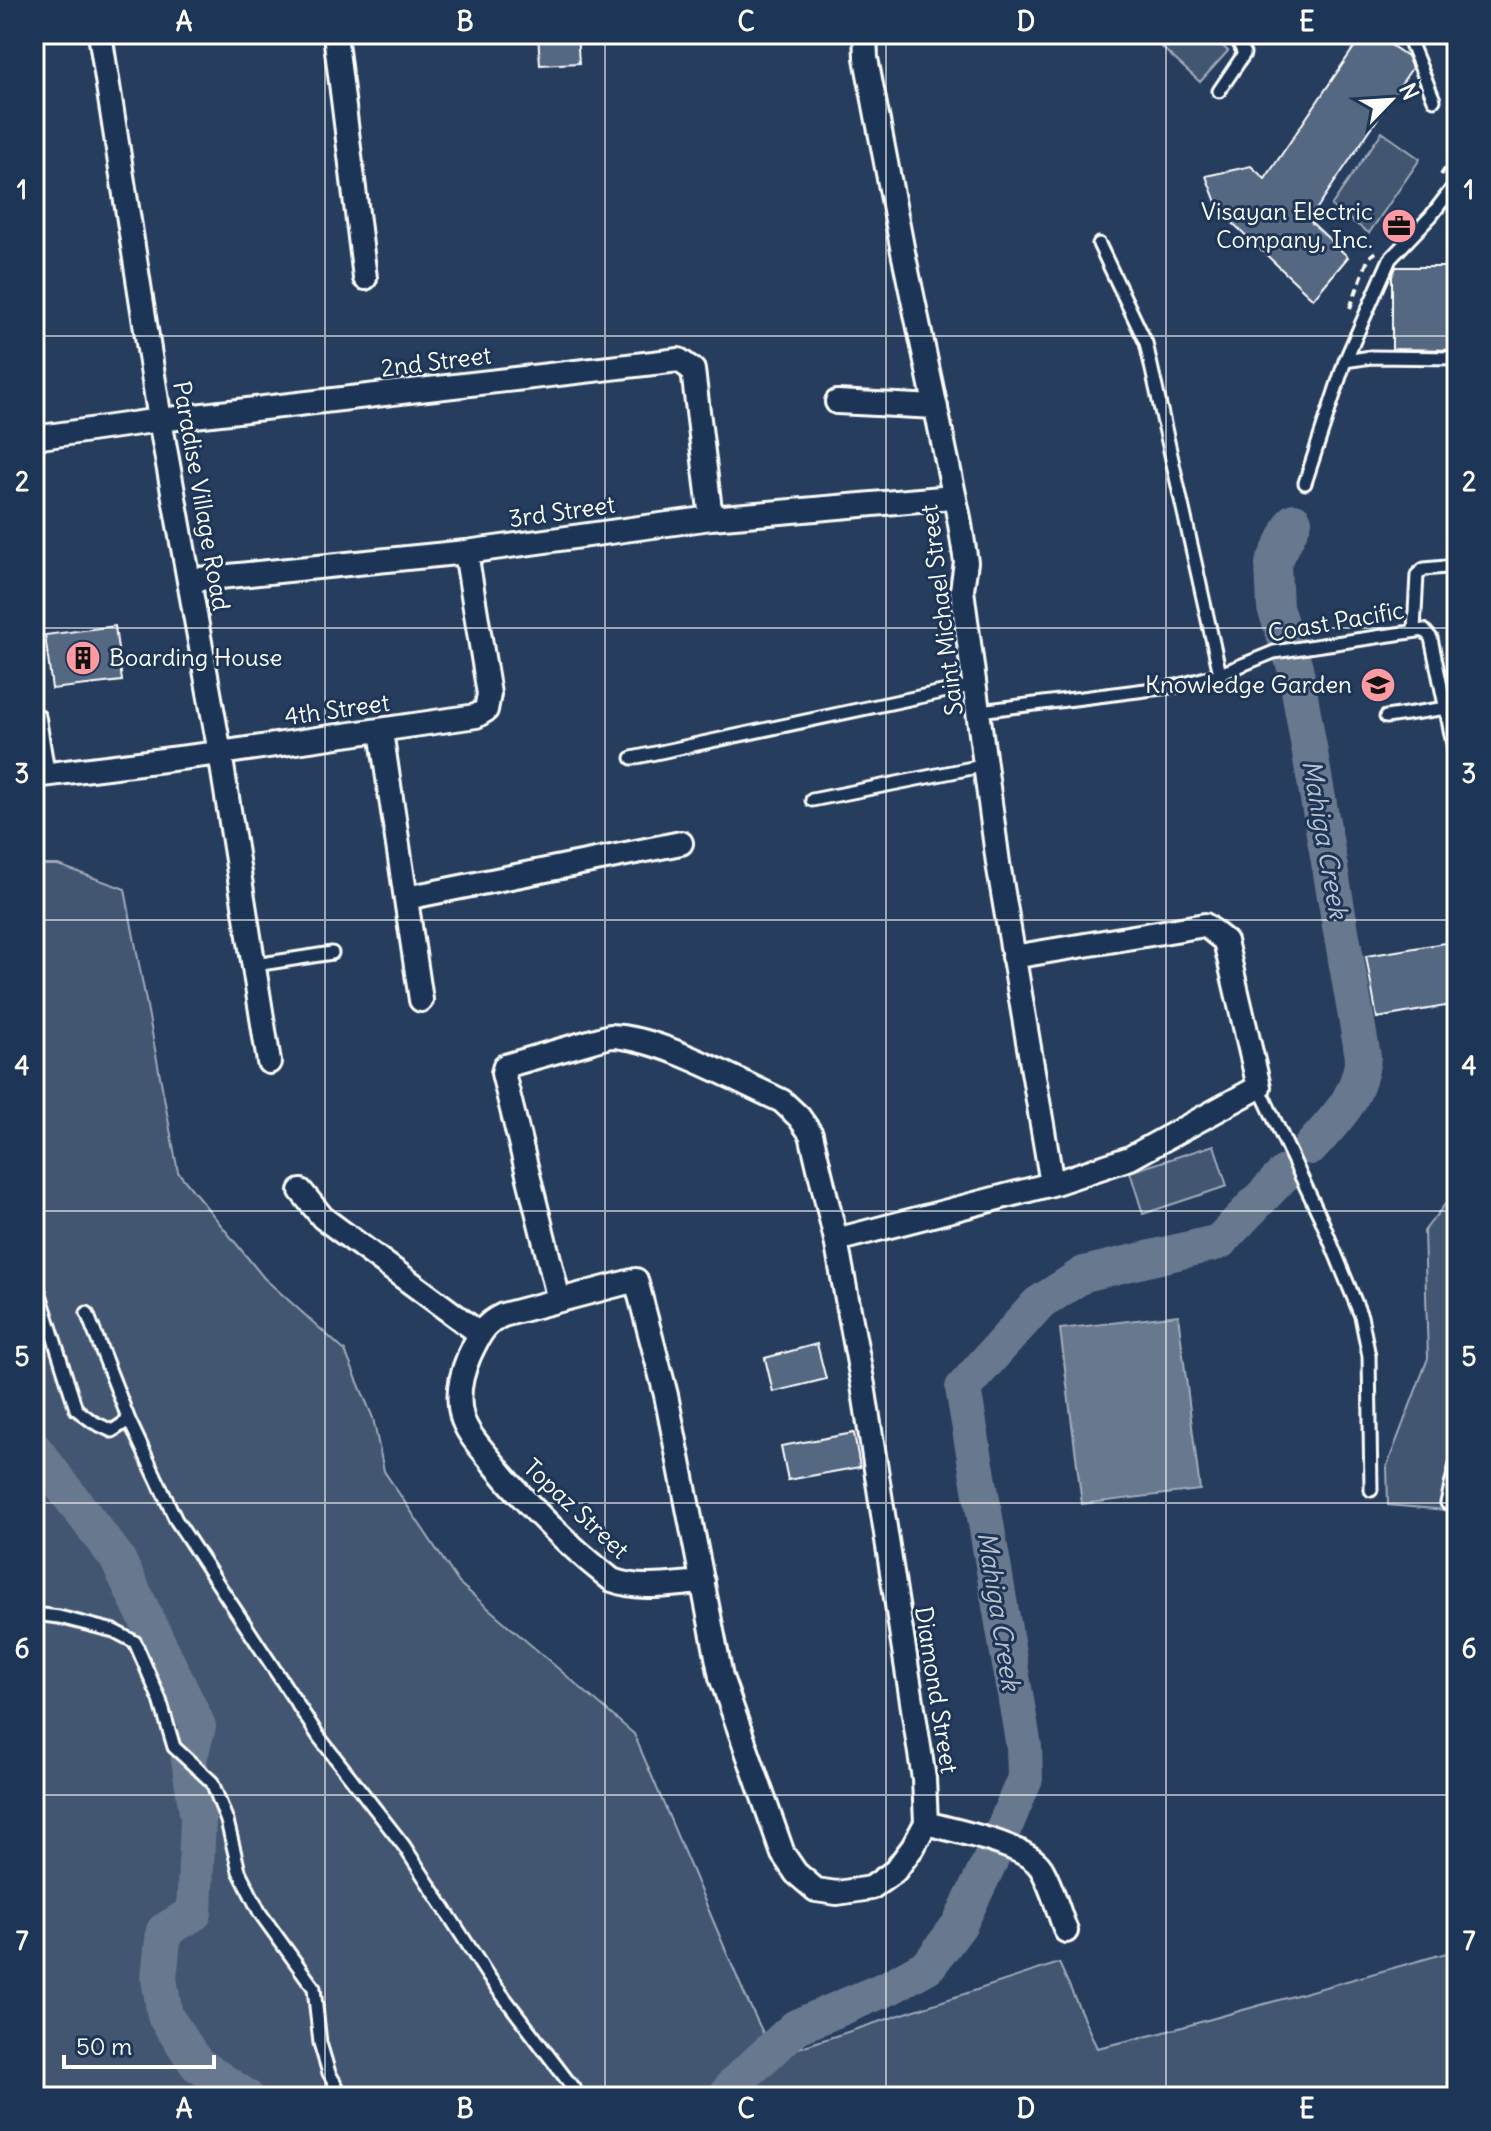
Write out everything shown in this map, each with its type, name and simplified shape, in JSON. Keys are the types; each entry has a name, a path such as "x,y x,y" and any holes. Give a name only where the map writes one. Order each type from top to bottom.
{"street":[{"name":"Paradise Village Road","path":"100,34 160,420 220,753 269,1062"},
{"path":"335,34 365,278"},
{"name":"Saint Michael Street","path":"865,34 866,58 966,562 962,590 1013,957 1052,1184"},
{"name":"2nd Street","path":"34,438 160,420 679,360 693,370 711,518"},
{"path":"837,402 936,407"},
{"name":"3rd Street","path":"190,580 466,552 711,518 942,498"},
{"name":"4th Street","path":"39,775 220,753 476,716 486,710 489,694 466,552"},
{"path":"34,719 39,775"},
{"path":"381,731 421,1000"},
{"path":"406,898 681,843"},
{"path":"836,1240 1052,1184 1130,1158 1259,1087 1225,941 1205,925 1013,957"},
{"name":"Diamond Street","path":"559,1300 503,1068 610,1036 628,1036 651,1042 782,1101 799,1117 811,1134 836,1240 863,1385 924,1779 926,1823"},
{"path":"301,1191 323,1218 479,1333 490,1321 503,1315 636,1280 666,1395 721,1677 783,1854 796,1873 816,1890 837,1893 871,1888 895,1871 926,1823 1033,1858 1041,1868 1066,1931"},
{"name":"Topaz Street","path":"479,1333 463,1371 459,1391 462,1417 476,1443 522,1500 612,1580 627,1586 643,1587 703,1582"}],"lane":[{"path":"1219,91 1244,54 1235,34"},
{"path":"1407,34 1434,100"},
{"path":"1305,483 1345,361 1390,259 1431,216 1457,182"},
{"path":"1099,244 1146,343 1220,674"},
{"path":"1345,361 1371,357 1457,358"},
{"path":"1414,630 1417,575 1424,569 1457,566"},
{"name":"Coast Pacific","path":"980,711 1177,686 1220,674 1274,652 1424,630 1431,638 1456,746 1457,763"},
{"path":"632,758 976,684"},
{"path":"1386,717 1447,708"},
{"path":"812,800 987,765"},
{"path":"255,965 332,953"},
{"path":"1259,1087 1322,1221 1361,1316 1369,1356 1371,1490"},
{"path":"34,1275 76,1409 112,1431 129,1420"},
{"path":"87,1313 129,1420 176,1520 319,1737 404,1846 488,1976 580,2097"},
{"path":"1447,1503 1457,1460"},
{"path":"34,1614 114,1631 135,1642 160,1700 174,1747 212,1782 227,1821 239,1871 260,1913 314,1988 320,2043 329,2073 343,2097"}],"shaded area":[{"path":"1147,34 1209,34 1228,51 1200,82"},
{"path":"1382,132 1420,159 1369,233 1331,206"},
{"path":"34,865 58,865 125,889 178,1172 264,1278 345,1351 373,1418 384,1471 459,1583 634,1734 743,1991 774,2056 1059,1963 1097,2048 1457,1950 1457,2097 34,2097"},
{"path":"1214,1145 1227,1186 1143,1214 1130,1172"},
{"path":"1457,1189 1457,1511 1388,1505 1387,1466 1428,1358 1424,1231"},
{"path":"1178,1315 1200,1490 1082,1504 1060,1329"}],"building":[{"path":"538,34 577,34 579,63 540,65"},
{"path":"1363,34 1374,34 1407,56 1412,68 1309,220 1348,257 1313,299 1219,210 1206,176 1251,166 1265,179"},
{"path":"1396,267 1457,267 1457,350 1392,349 1392,276"},
{"name":"Boarding House","path":"115,626 122,681 52,689 45,635"},
{"path":"1457,941 1457,1004 1377,1018 1366,956"},
{"path":"817,1344 826,1379 773,1392 765,1358"},
{"path":"854,1433 860,1467 788,1480 781,1446"}],"waterway":[{"name":"Mahiga Creek","path":"1294,521 1273,564 1275,608 1295,667 1363,1057 1351,1096 1311,1147"},
{"name":"Mahiga Creek","path":"725,2097 735,2083 796,2027 890,1987 929,1965 959,1925 1025,1778 1024,1747 963,1388 1038,1304 1084,1274 1219,1242 1285,1173"},
{"path":"34,1449 117,1558 198,1726 189,1759 198,1819 194,1913 164,1931 159,1978 165,2016 197,2064 246,2097"}],"place":[{"name":"Visayan Electric Company, Inc.","path":"1399,226"},
{"name":"Boarding House","path":"83,658"},
{"name":"Knowledge Garden","path":"1378,685"}]}
